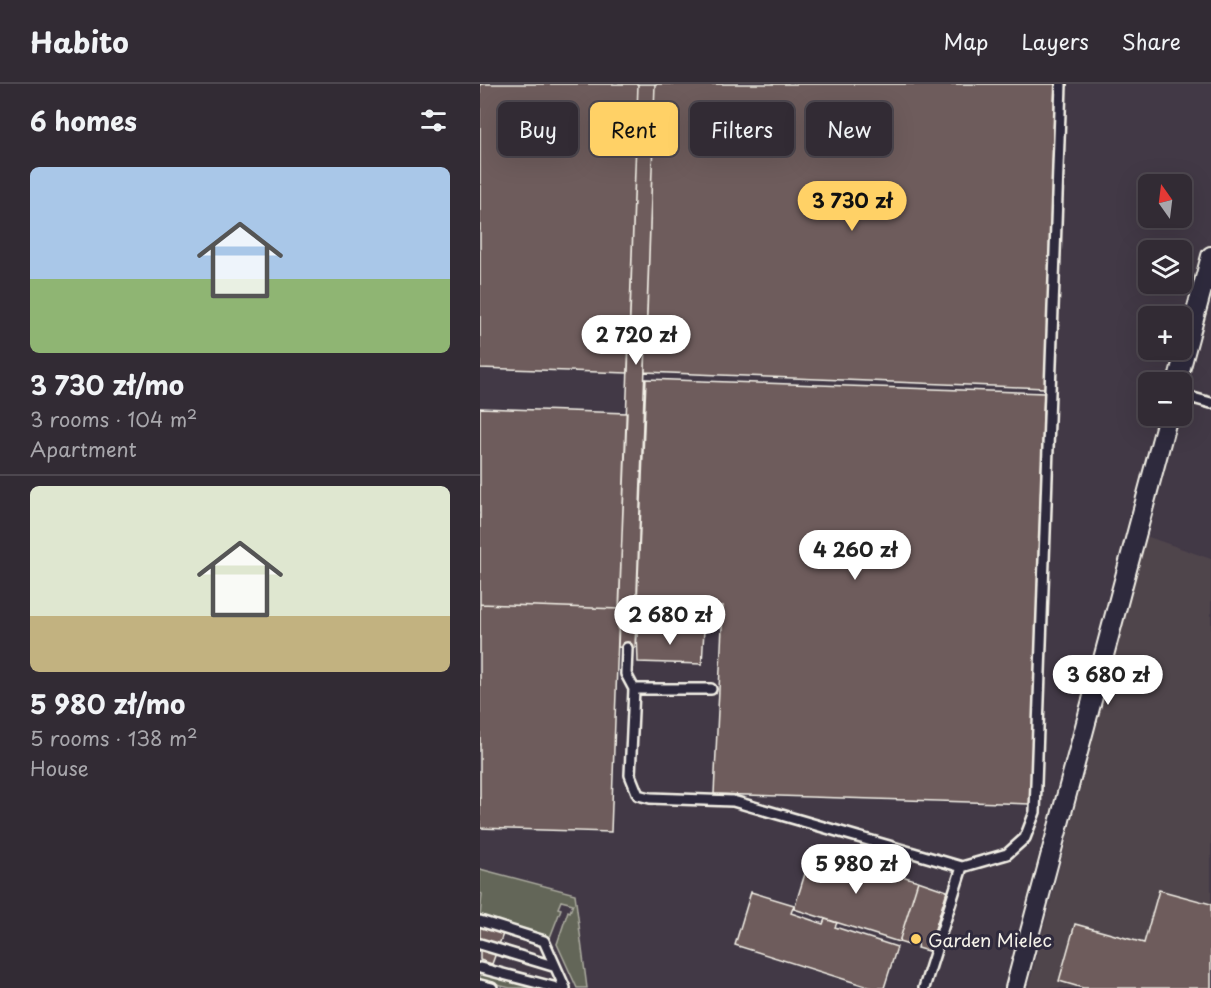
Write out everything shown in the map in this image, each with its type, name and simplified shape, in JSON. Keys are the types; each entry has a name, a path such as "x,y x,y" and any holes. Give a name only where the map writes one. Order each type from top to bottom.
{"street":[{"path":"1180,372 1211,256"},
{"path":"1015,988 1165,426"}],"lane":[{"path":"627,648 626,674 634,689 630,776 638,795 650,798 733,801 962,867 1007,854 1025,838 1035,812 1061,84"},
{"path":"1192,398 1211,403"},
{"path":"634,689 711,689"},
{"path":"924,988 962,867"},
{"path":"480,921 544,941 564,988"},
{"path":"480,945 553,966"},
{"path":"480,968 557,988"},
{"path":"480,985 492,988"}],"shaded area":[{"path":"1146,536 1211,559 1211,988 1028,988"}],"green space":[{"path":"480,869 575,894 587,988 577,988 557,944 568,911 570,912 573,904 561,901 558,908 561,909 549,940 480,917 482,894 480,893"},
{"path":"480,972 538,988 510,988 480,981"}],"building":[{"path":"480,84 638,84 637,102 590,102 590,156 636,156 628,373 480,368"},
{"path":"638,84 655,84 654,102 637,102"},
{"path":"655,84 1055,84 1045,388 645,372 652,156 678,156 678,102 654,102"},
{"path":"635,156 652,156 635,648 618,647"},
{"path":"646,379 1044,393 1030,804 714,794 723,606 637,604"},
{"path":"480,408 627,413 619,609 480,604"},
{"path":"480,604 619,609 611,832 480,828"},
{"path":"639,628 704,630 702,664 638,662 637,632"},
{"path":"813,848 918,881 899,942 794,909"},
{"path":"918,881 947,891 928,951 917,948 918,944 910,942 909,945 899,942"},
{"path":"1159,890 1211,904 1211,988 1083,988 1059,981 1075,924 1144,943"},
{"path":"751,892 794,905 791,913 823,924 825,919 837,923 835,927 897,947 884,988 872,988 735,945"},
{"path":"480,923 504,931 492,964 480,960"}],"place":[{"name":"Garden Mielec","path":"916,939"}]}
